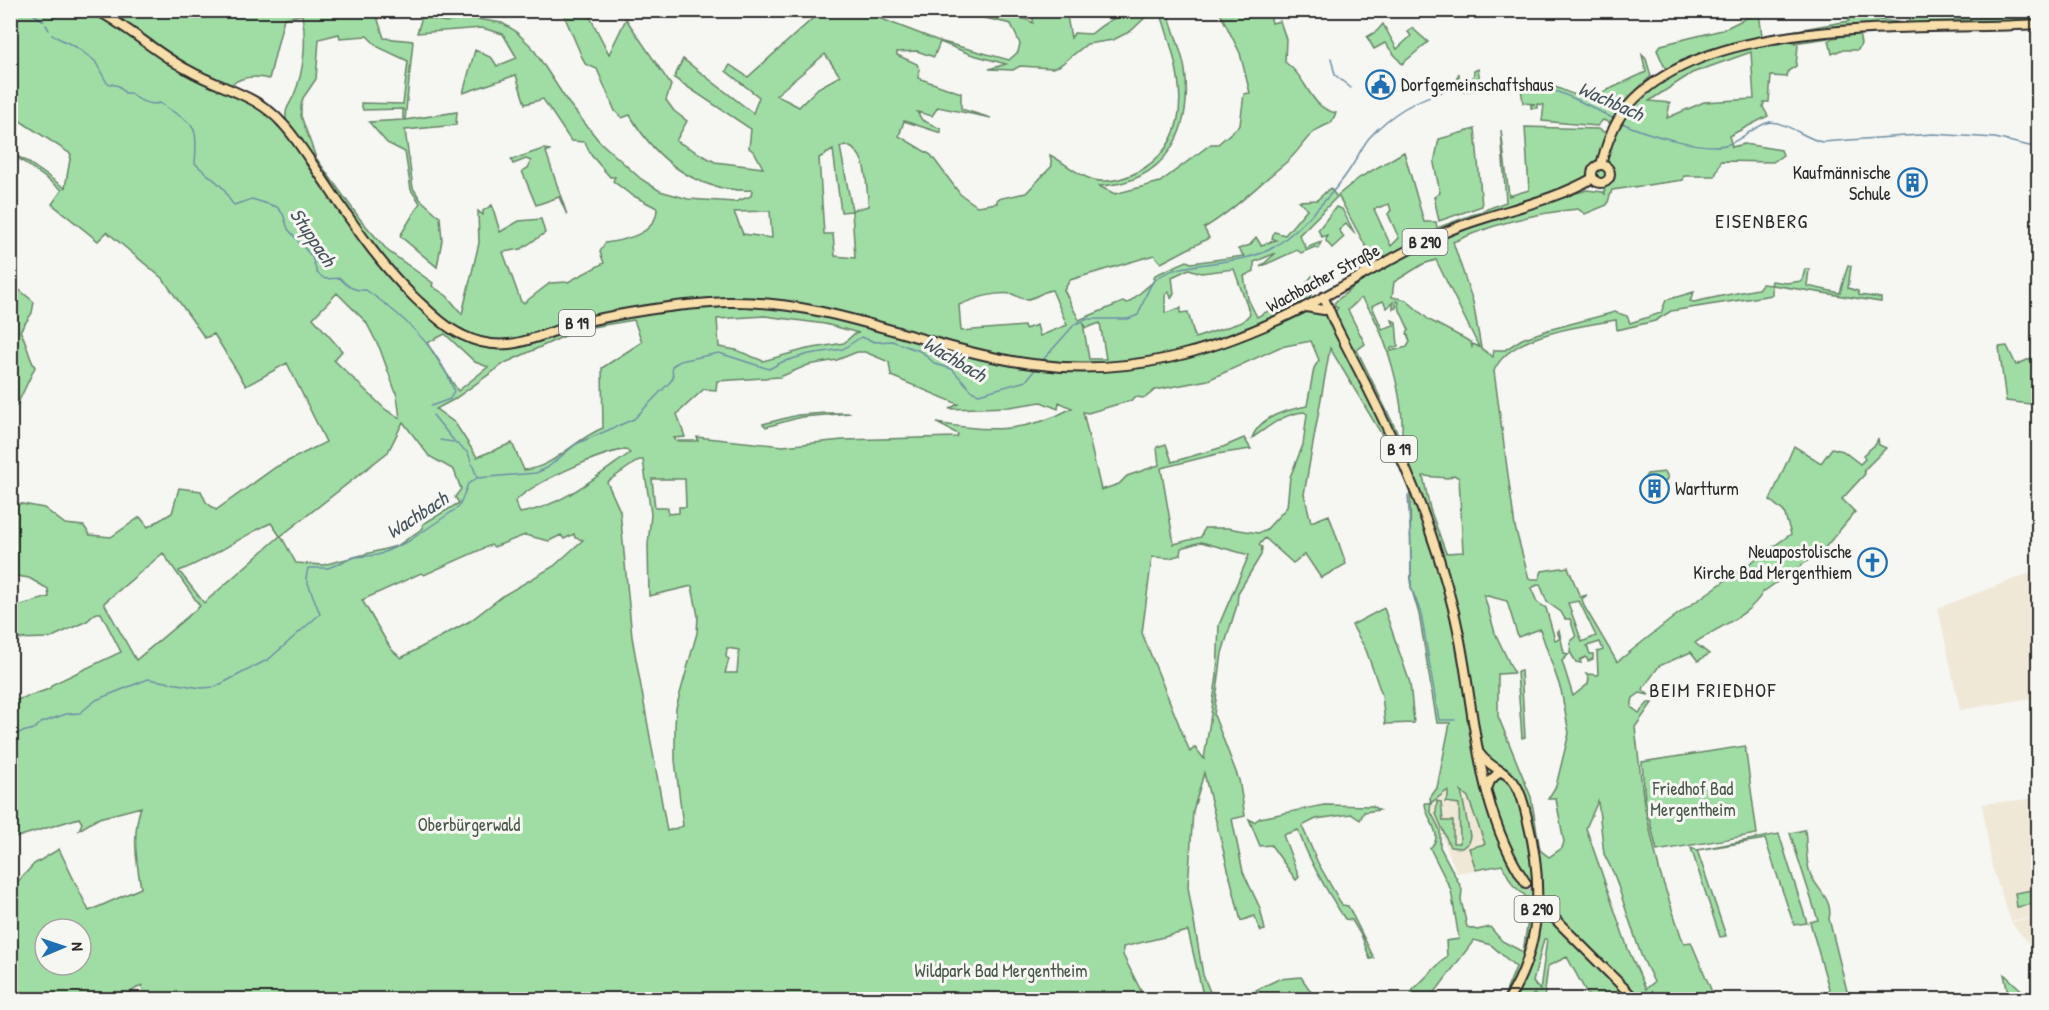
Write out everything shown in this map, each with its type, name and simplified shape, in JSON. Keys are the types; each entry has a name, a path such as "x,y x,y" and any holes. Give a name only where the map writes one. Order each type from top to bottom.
{"main road":[{"name":"Wachbacher Straße","path":"96,10 190,72 242,93 270,111 287,128 390,274 444,324 476,342 509,345 529,342 578,322 598,318 721,302 753,302 834,314 962,350 1039,365 1092,368 1149,363 1182,357 1251,332 1305,307 1438,235 1504,210 1562,194 1593,178 1601,182 1608,180 1610,171 1601,165"},
{"name":"B 290","path":"1593,178 1593,170 1601,165 1607,141 1631,103 1646,90 1683,67 1769,39 1849,29 2038,24"},
{"path":"1305,307 1328,311 1328,298 1333,291"},
{"name":"B 19","path":"1321,297 1395,441 1427,518 1454,613 1487,794 1506,848 1526,883"},
{"name":"B 290","path":"1479,750 1497,772"},
{"name":"B 290","path":"1482,772 1497,772 1508,776 1519,790 1530,829 1538,894 1528,955 1508,999"},
{"path":"1487,794 1490,781 1497,772"},
{"path":"1550,913 1636,999"}],"shaded area":[{"path":"2038,570 2038,697 1960,710 1938,608"},
{"path":"1475,767 1482,795 1468,797 1485,844 1470,848 1476,870 1457,873 1431,809 1432,804 1442,794 1447,775"},
{"path":"2038,798 2038,916 2011,921 1992,867 1982,804"},
{"path":"2038,917 2038,955 2011,922"}],"green space":[{"path":"10,11 375,11 384,38 413,41 405,120 457,112 456,125 405,130 413,188 420,199 440,217 442,240 437,267 400,236 420,203 411,190 405,152 387,143 369,122 403,120 403,109 363,110 361,103 403,104 408,61 378,47 367,36 340,38 339,34 319,39 316,79 303,98 301,116 316,158 360,219 388,251 433,283 432,286 447,296 462,314 479,243 478,211 483,215 483,211 492,205 500,232 519,221 541,219 545,233 521,249 503,252 521,302 524,303 550,283 568,282 604,263 600,252 605,243 622,240 646,230 656,217 657,208 630,194 613,181 615,177 610,177 591,155 585,142 571,141 543,99 525,104 516,75 463,93 475,50 492,58 497,66 517,58 503,34 482,28 417,33 422,17 446,22 471,18 502,23 514,30 532,47 567,101 599,141 641,179 660,191 688,199 735,202 751,196 752,190 713,186 680,170 652,146 630,115 622,118 615,111 597,69 585,64 563,13 565,11 587,11 609,54 626,19 671,85 666,100 674,111 687,121 676,141 715,162 763,168 755,153 749,148 751,129 674,78 683,59 753,113 759,97 726,71 730,65 748,77 821,11 866,13 939,41 1009,60 1018,52 1020,44 1011,24 955,11 993,11 992,13 1033,23 1033,11 1066,11 1071,38 1074,33 1091,34 1112,19 1130,12 1175,11 1168,12 1184,63 1186,93 1179,133 1170,150 1157,164 1141,175 1122,183 1099,186 1115,194 1160,182 1211,144 1218,144 1240,125 1244,94 1250,93 1240,53 1219,11 1269,11 1272,23 1280,21 1286,39 1285,62 1299,76 1320,105 1336,113 1331,123 1314,132 1290,159 1235,206 1204,228 1209,238 1161,263 1154,255 1070,280 1064,290 1079,320 1123,302 1128,303 1153,282 1155,275 1187,261 1191,263 1244,256 1238,249 1250,245 1256,237 1261,245 1276,240 1272,238 1274,232 1285,235 1307,209 1299,201 1317,200 1330,188 1337,197 1299,235 1306,248 1321,242 1318,249 1315,247 1301,253 1297,250 1260,267 1276,253 1254,262 1254,271 1244,276 1248,299 1257,317 1305,291 1307,282 1313,275 1317,278 1310,287 1311,295 1305,306 1324,310 1331,316 1338,308 1334,306 1335,302 1362,280 1379,271 1338,195 1359,178 1404,152 1424,222 1436,222 1437,228 1506,202 1501,130 1509,196 1529,190 1525,127 1598,129 1606,133 1607,141 1615,135 1610,123 1603,120 1597,126 1542,121 1544,105 1537,104 1537,108 1531,108 1531,105 1535,104 1523,103 1521,88 1465,91 1452,89 1459,73 1459,80 1462,82 1473,79 1474,71 1478,69 1480,81 1538,82 1573,94 1591,96 1596,100 1595,96 1646,72 1642,55 1646,59 1651,76 1621,106 1618,112 1625,115 1646,90 1717,53 1828,31 1828,38 1794,43 1798,45 1796,66 1788,71 1787,77 1771,76 1769,102 1764,102 1763,107 1768,116 1729,136 1732,147 1744,144 1781,150 1783,155 1773,162 1721,161 1715,176 1684,176 1683,180 1612,190 1607,205 1585,214 1578,209 1530,216 1453,242 1473,302 1481,348 1493,357 1494,350 1505,350 1522,339 1548,330 1615,312 1627,316 1630,323 1661,313 1666,300 1694,292 1690,301 1694,302 1758,289 1762,284 1771,285 1772,281 1786,283 1802,281 1805,269 1809,269 1807,286 1840,293 1848,265 1851,266 1848,288 1858,291 1859,295 1881,298 1881,302 1772,285 1772,295 1671,311 1655,321 1617,330 1616,320 1548,334 1515,348 1502,358 1494,371 1515,527 1529,579 1539,579 1542,571 1568,567 1580,597 1587,595 1582,599 1584,606 1617,662 1674,617 1791,534 1784,512 1770,500 1794,446 1821,463 1832,448 1843,451 1860,464 1865,459 1863,455 1876,444 1878,438 1879,445 1886,448 1864,470 1865,474 1842,499 1855,512 1823,550 1763,592 1757,601 1741,615 1695,643 1709,654 1698,661 1691,652 1659,666 1644,687 1643,690 1649,695 1640,693 1633,698 1631,707 1639,713 1648,703 1652,703 1635,727 1644,804 1660,873 1684,943 1691,942 1715,999 1590,999 1567,957 1548,966 1544,999 1539,999 1534,994 1527,999 1512,999 1520,986 1508,999 1503,999 1516,967 1491,945 1474,940 1430,999 1409,999 1413,990 1447,956 1446,941 1459,939 1451,890 1430,848 1436,838 1425,803 1431,803 1430,798 1437,788 1450,723 1437,723 1419,614 1411,587 1410,493 1397,460 1330,348 1304,494 1311,522 1329,515 1346,564 1321,578 1305,554 1293,563 1265,538 1259,545 1262,547 1261,555 1238,593 1237,605 1222,653 1214,715 1239,780 1245,816 1232,819 1243,872 1260,908 1265,930 1261,931 1254,916 1241,921 1204,773 1193,811 1188,887 1203,975 1213,999 1204,999 1188,931 1123,947 1123,955 1145,999 144,1000 142,985 119,999 11,999 11,889 34,864 59,849 89,911 141,888 136,857 136,827 141,807 99,818 79,830 82,823 79,818 11,839 11,702 49,689 53,684 121,652 101,613 96,613 87,621 50,638 11,639 11,608 49,597 48,589 29,578 11,575 11,502 44,508 65,524 84,526 90,535 111,537 140,517 148,527 172,513 179,488 201,491 206,502 216,510 276,467 326,442 287,363 246,386 214,334 205,338 163,279 107,232 98,241 52,204 62,190 11,153 65,188 71,154 11,115","holes":["1151,12 1153,15 1161,14 1178,76 1180,98 1178,118 1172,137 1161,154 1138,172 1119,179 1100,181 1088,178 1050,155 1052,166 1026,193 997,199 997,203 977,206 960,194 931,155 899,136 904,121 941,133 941,129 922,120 917,112 932,116 938,107 991,118 961,109 961,93 918,78 917,64 897,55 897,52 917,51 934,57 940,42 970,54 1006,64 989,69 1013,70 1020,66 1052,68 1059,66 1087,44 1113,40 1131,31","302,15 304,35 302,66 294,95 287,109 287,126 228,87 247,77 269,79 284,18","1751,52 1754,99 1704,102 1667,118 1670,103 1649,101 1692,73","825,54 840,76 818,88 799,107 776,95","845,145 853,149 863,162 869,206 852,210 840,147","833,150 841,212 852,211 855,258 835,256 833,234 824,234 819,158","1595,180 1604,182 1605,194 1587,190 1507,213","1389,204 1391,210 1388,214 1399,238 1391,246 1374,209","770,211 772,238 743,234 734,212","1436,260 1479,347 1473,344 1472,347 1471,342 1429,320 1406,300 1392,297 1394,282 1423,264","1189,269 1201,273 1234,269 1250,314 1242,322 1195,338 1188,312 1180,313 1181,308 1165,313 1165,295 1169,292 1171,298 1174,293 1172,277","1052,290 1067,325 1040,336 1037,325 1025,329 1024,326 961,331 959,305 991,295 1012,294 1025,299","337,293 366,322 380,349 397,396 400,418 386,410 334,360 342,351 313,318","1361,298 1378,325 1392,365 1401,407 1401,440 1357,350 1365,344 1348,310","1383,301 1387,308 1393,302 1393,309 1396,308 1396,301 1399,302 1398,306 1409,330 1407,333 1410,342 1407,347 1391,351 1391,348 1398,346 1396,322 1392,320 1394,325 1382,329 1372,306","765,316 825,324 859,333 854,334 844,343 807,349 763,361 736,350 719,347 717,319","634,320 642,342 602,368 603,428 544,464 524,470 512,443 477,457 455,423 436,409 453,400 505,363 580,329","1083,323 1086,328 1100,323 1106,359 1089,359","445,334 475,362 488,367 458,391 427,343","1311,341 1319,360 1314,368 1307,406 1283,412 1268,419 1261,424 1252,438 1282,418 1296,413 1307,414 1303,445 1290,477 1287,507 1265,531 1258,533 1227,528 1204,528 1201,537 1174,544 1161,468 1217,454 1251,449 1244,438 1223,447 1172,462 1166,444 1157,447 1159,465 1127,476 1119,484 1101,490 1083,412 1088,413 1132,400 1135,397 1145,398 1155,390 1208,380 1280,347","865,352 889,362 891,376 958,404 949,409 1009,407 1041,402 1058,409 1059,402 1072,408 1039,422 1006,428 973,428 937,423 958,434 957,437 843,440 783,446 697,437 698,441 676,441 674,438 685,437 677,414 704,389 716,390 717,381 780,377 808,365","403,422 429,456 454,470 461,489 455,497 459,503 423,524 423,528 397,546 323,565 296,563 281,536 388,452","626,450 630,453 564,497 520,513 515,502 523,495 550,478 585,462 616,452","639,460 643,460 651,514 648,545 649,596 692,586 698,616 697,633 676,708 675,760 683,826 667,831 632,637 620,511 607,482","1454,475 1459,478 1463,552 1446,553 1430,509 1423,476 1448,478","652,479 685,479 686,507 679,507 679,513 668,514 668,508 655,508","271,523 280,536 204,603 179,571","574,534 575,538 583,540 554,566 504,595 470,621 401,658 391,649 362,600 491,545 494,547 525,535 549,541 561,535 564,539","1201,542 1249,555 1219,625 1217,676 1204,759 1195,747 1190,752 1142,633 1152,557 1170,558 1180,555 1181,548","163,553 200,606 136,660 104,603","1540,584 1547,602 1561,612 1565,619 1570,619 1576,637 1571,641 1570,652 1576,662 1581,663 1580,660 1586,657 1588,661 1593,659 1593,654 1590,654 1587,646 1600,642 1603,650 1597,652 1598,675 1586,674 1589,678 1588,684 1573,696 1562,661 1569,654 1564,653 1559,630 1557,631 1560,639 1555,640 1546,608 1537,602 1531,588","1484,595 1507,601 1518,637 1540,629 1561,690 1569,733 1556,786 1548,799 1556,799 1564,842 1562,848 1549,857 1540,850 1531,797 1498,716 1498,674 1514,673 1495,633","1579,601 1596,636 1582,642 1568,603","727,648 739,650 737,673 725,673 729,659 726,657","1448,790 1448,798 1445,802 1459,804 1460,843 1453,843 1453,821 1443,821 1441,802 1437,801 1436,814 1450,847 1462,848 1468,843 1470,836 1461,791 1468,797 1485,844 1469,848 1476,870 1502,865 1513,885 1531,901 1523,952 1502,941 1490,927 1477,930 1467,927 1461,900 1462,889 1440,847 1440,830 1430,810 1431,803","1598,801 1604,854 1614,874 1641,955 1654,982 1646,989 1628,949 1586,828","1544,939 1547,939 1540,990 1533,982"]},
{"path":"1759,12 1762,36 1849,21 1850,16 1904,23 1912,18 1926,17 1958,19 2038,15 2038,20 1854,27 1809,31 1719,50 1665,68 1657,50 1661,45 1722,30"},
{"path":"1383,24 1397,49 1411,36 1408,32 1412,28 1428,42 1402,64 1385,43 1374,49 1367,37"},
{"path":"1859,34 1861,44 1858,50 1841,50 1832,54 1829,40"},
{"path":"1475,129 1482,206 1439,221 1434,197 1440,193 1434,163 1439,139"},
{"path":"543,149 550,150 546,152 567,215 559,197 536,205 522,171 528,168 531,161 526,159 513,164 511,160"},
{"path":"1336,207 1342,209 1355,234 1346,224 1339,230 1344,237 1332,248 1326,241 1327,235 1322,237 1318,230"},
{"path":"10,282 34,302 32,313 20,331 35,367 17,405 11,410"},
{"path":"2007,346 2016,365 2038,355 2038,405 2006,401 1999,347"},
{"path":"851,413 801,417 766,427 763,424 798,415"},
{"path":"1665,472 1668,477 1655,498 1650,494 1645,477 1647,474"},
{"path":"1384,608 1410,683 1414,723 1385,724 1382,695 1366,650 1352,625"},
{"path":"1521,671 1525,737 1522,738 1517,672"},
{"name":"Friedhof Bad Mergentheim","path":"1745,746 1757,834 1657,851 1645,800 1642,762"},
{"path":"1324,805 1372,806 1379,810 1364,812 1360,820 1351,814 1316,819 1302,826 1318,863 1342,905 1348,906 1374,958 1370,959 1362,937 1352,920 1345,919 1325,887 1298,830 1283,835 1299,877 1296,880 1271,845 1260,846 1249,819 1254,822 1260,818"},
{"path":"1805,830 1808,868 1829,905 1829,919 1849,999 1832,999 1810,922 1818,920 1790,833"},
{"path":"1779,834 1807,923 1794,925 1765,839 1697,850"},
{"path":"1691,848 1697,850 1726,936 1720,937"},
{"path":"2038,889 2038,903 2017,907 2015,893"},
{"path":"2004,974 2031,999 2009,999"},
{"path":"1301,977 1316,999 1264,999 1256,990 1279,979"}],"waterway":[{"path":"27,10 44,21"},
{"path":"46,25 49,30"},
{"name":"Stuppach","path":"52,35 76,47 95,61 107,83 119,86 125,93 130,93 144,102 160,103 187,121 196,139 195,163 223,188 234,205 252,199 277,207 283,214 288,229 312,257 317,273 325,279 340,278 352,288 366,290 406,321 439,361 454,391 450,399 431,406"},
{"path":"1331,58 1335,75 1351,88"},
{"name":"Wachbach","path":"1042,361 1075,324 1088,319 1128,319 1138,315 1153,282 1164,274 1177,269 1260,254 1283,241 1326,200 1344,178 1369,138 1386,121 1427,97 1450,89 1474,85 1522,84 1564,94 1616,120"},
{"name":"Wachbach","path":"1620,122 1658,136 1718,146 1729,144 1770,122 1784,125 1822,142 1933,134 1995,138 2038,148"},
{"name":"Wachbach","path":"10,735 34,729 41,723 66,714 80,713 96,700 148,679 201,688 215,687 269,659 320,614 306,578 308,568 328,568 355,557 378,555 409,541 459,507 468,484 477,478 536,473 547,468 576,444 634,419 670,382 673,378 672,366 680,361 719,353 769,369 782,362 809,354 843,349 861,337 875,342 892,341 922,352 935,364 952,369 973,392 979,394 1026,381 1037,367"},
{"name":"Stuppach","path":"433,415 455,442 468,453 477,477"},
{"path":"440,440 453,442"},
{"path":"1403,449 1433,526"},
{"path":"1408,495 1411,545"},
{"path":"1411,550 1411,587 1421,613 1439,720 1455,720"}],"tunnel":[{"path":"1526,883 1549,913"}],"place":[{"name":"Dorfgemeinschaftshaus","path":"1380,85"},
{"name":"Kaufmännische Schule","path":"1912,183"},
{"name":"Wartturm","path":"1654,489"},
{"name":"Neuapostolische Kirche Bad Mergenthiem","path":"1873,562"}],"district":[{"name":"EISENBERG","path":"1762,221"},
{"name":"BEIM FRIEDHOF","path":"1713,690"}],"park label":[{"name":"Oberbürgerwald","path":"469,825"},
{"name":"Wildpark Bad Mergentheim","path":"1001,971"}]}
